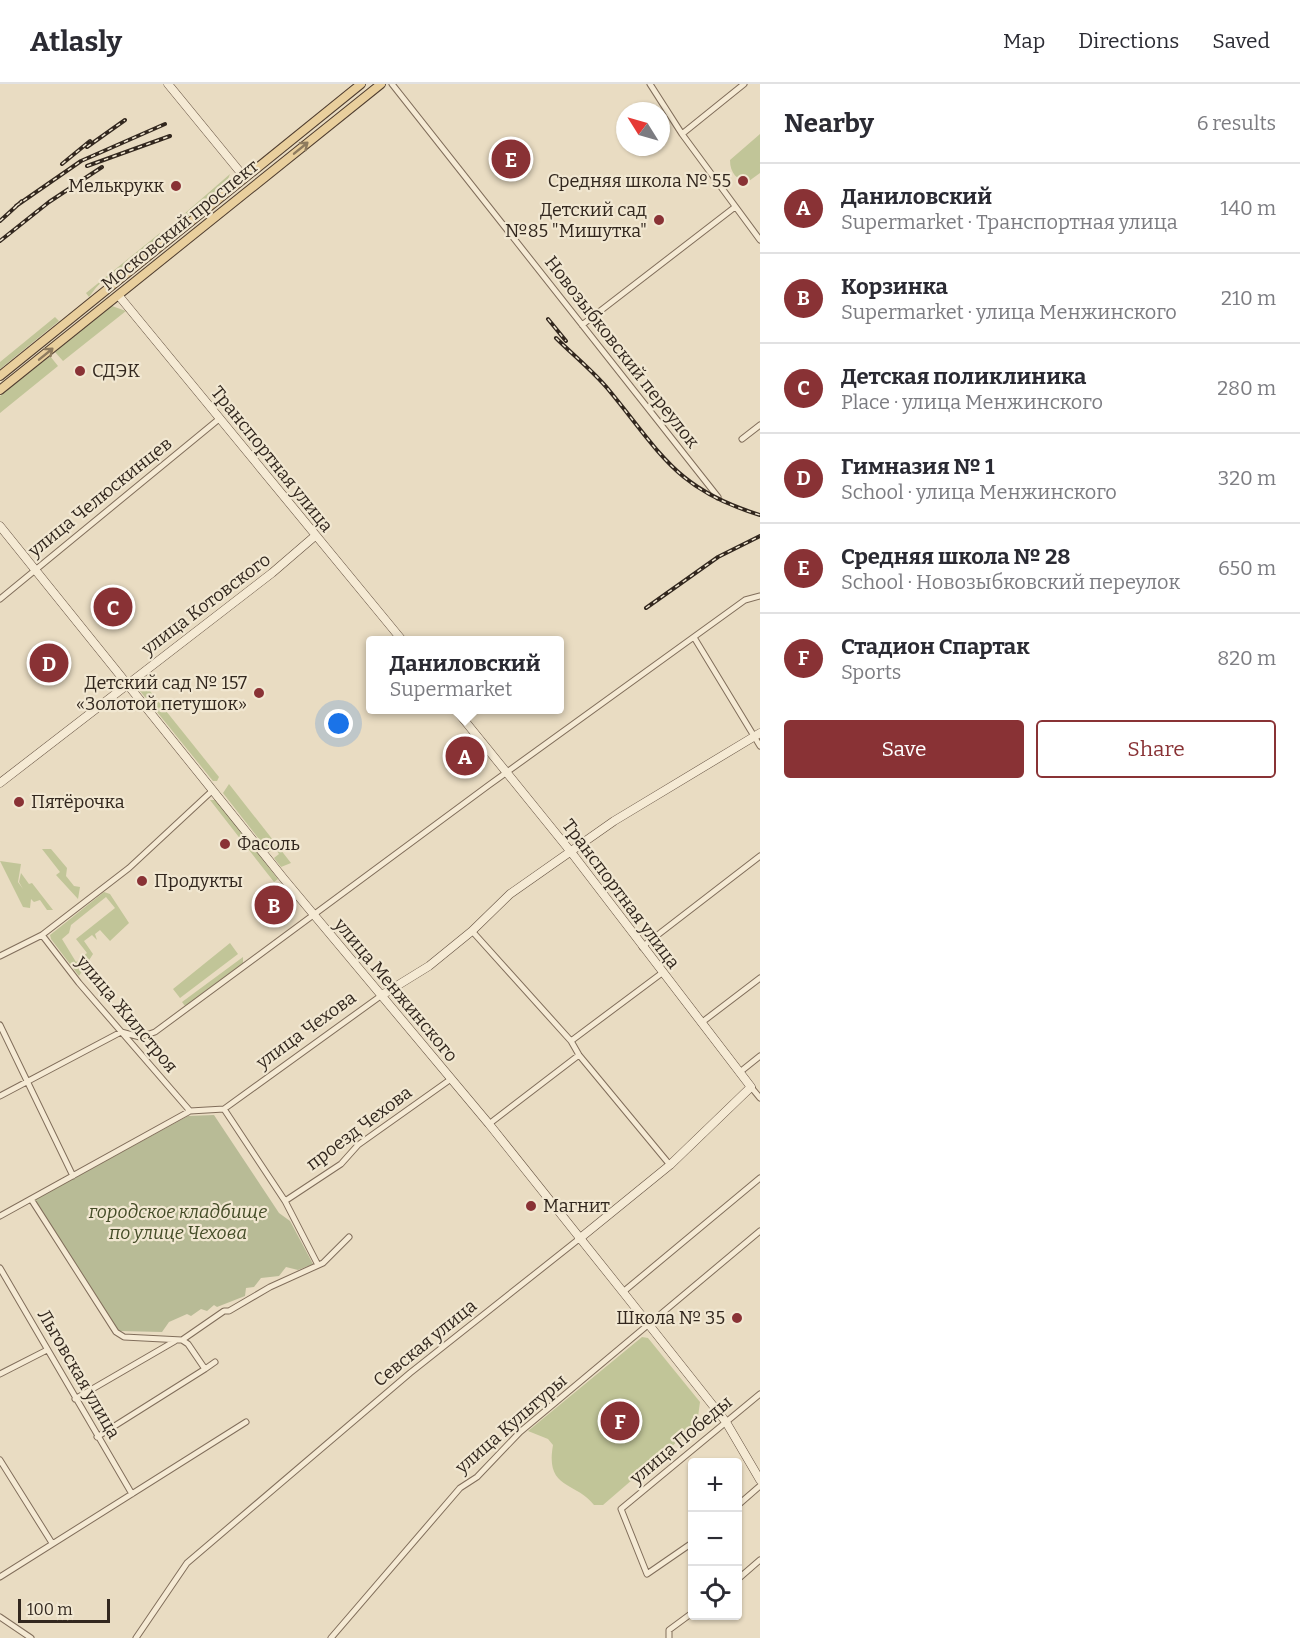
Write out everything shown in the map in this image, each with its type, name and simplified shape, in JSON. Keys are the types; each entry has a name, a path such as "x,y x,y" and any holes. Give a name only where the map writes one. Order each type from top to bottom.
{"main road":[{"name":"Московский проспект","path":"0,376 361,84"},
{"name":"Московский проспект","path":"0,390 381,84"},
{"path":"111,286 118,296"}],"street":[{"path":"168,84 245,178"},
{"name":"Новозыбковский переулок","path":"392,84 717,497"},
{"path":"650,84 682,134 760,240"},
{"path":"682,134 744,84"},
{"path":"582,325 735,207"},
{"name":"Транспортная улица","path":"118,296 399,636"},
{"name":"улица Челюскинцев","path":"0,599 219,419"},
{"path":"742,439 760,425"},
{"name":"улица Менжинского","path":"0,526 313,914 489,1124 649,1324 726,1422 760,1480"},
{"name":"улица Котовского","path":"0,783 272,573 315,536"},
{"path":"0,1096 121,1032 140,1037 154,1032 745,600 760,596"},
{"path":"694,639 757,735 760,746"},
{"name":"Транспортная улица","path":"459,714 571,852 700,1023 760,1098"},
{"name":"улица Чехова","path":"224,1109 382,994 429,966 472,931 510,894 614,821 757,735"},
{"path":"0,956 42,935 129,868 213,790"},
{"path":"642,947 760,856"},
{"path":"472,931 571,1041 579,1055 670,1165"},
{"name":"улица Жилстроя","path":"42,935 121,1032 190,1111"},
{"path":"571,1041 662,973"},
{"path":"700,1023 760,978"},
{"path":"0,1025 73,1176"},
{"path":"489,1124 579,1055"},
{"path":"741,1072 760,1056"},
{"name":"проезд Чехова","path":"285,1201 341,1164 358,1145 451,1079"},
{"name":"Севская улица","path":"136,1638 187,1563 410,1373 670,1165 751,1087"},
{"path":"0,1216 190,1111 224,1109 285,1201 318,1265"},
{"path":"623,1292 760,1178"},
{"path":"31,1199 116,1332 124,1337 180,1340 205,1369"},
{"name":"улица Культуры","path":"331,1638 460,1488 477,1477 520,1432 760,1231"},
{"path":"75,1399 180,1340 224,1311 229,1311 270,1287 318,1265 349,1237"},
{"name":"Льговская улица","path":"0,1268 132,1494"},
{"path":"0,1374 47,1350"},
{"path":"97,1437 215,1362"},
{"name":"улица Победы","path":"688,1547 647,1574 621,1509 760,1394"},
{"path":"0,1577 246,1422"},
{"path":"0,1460 52,1543"},
{"path":"742,1502 760,1486"},
{"path":"742,1576 760,1560"},
{"path":"0,1617 31,1638"},
{"path":"669,1638 669,1630 688,1617"}],"green space":[{"path":"760,134 760,173 749,181 741,180 733,172 730,160"},
{"path":"230,174 225,187 184,220 176,221"},
{"path":"160,233 158,241 112,278 101,283 89,297 86,293"},
{"path":"112,306 126,311 63,361 55,352"},
{"path":"55,317 59,321 0,369 0,362"},
{"path":"50,356 58,366 0,413 0,396"},
{"path":"146,686 219,777 217,781 213,781 140,691"},
{"path":"229,784 291,863 281,867 274,858 279,854 275,848 269,852 223,793"},
{"path":"210,800 216,800 278,879 274,882"},
{"path":"42,849 51,849 67,868 66,876 74,886 80,887 78,899 56,875 60,872"},
{"path":"0,861 21,864 18,882 23,889 19,882 21,873 53,910 47,910 40,900 34,902 31,899 30,908 23,907"},
{"path":"104,892 110,894 129,923 110,941 100,930 95,934 97,940 92,935 84,941 93,954 79,976 50,935","holes":["106,897 115,908 76,939 87,953 76,962 62,939 69,933 71,925"]},
{"path":"230,943 238,954 180,998 173,989"},
{"path":"243,957 243,963 185,1006 182,1002"},
{"name":"городское кладбище по улице Чехова","path":"214,1115 279,1213 290,1221 313,1264 298,1270 286,1267 279,1276 261,1278 254,1287 246,1288 245,1296 217,1307 214,1305 207,1311 201,1309 191,1316 187,1314 169,1322 162,1332 119,1331 34,1200 188,1116"},
{"path":"642,1337 648,1338 700,1402 697,1424 662,1455 664,1458 643,1476 640,1473 603,1505 594,1505 557,1477 553,1470 553,1445 548,1439 528,1431"}],"railway":[{"path":"87,147 125,120"},
{"path":"16,206 81,161 165,124"},
{"path":"87,166 170,136"},
{"path":"62,164 90,141"},
{"path":"0,241 49,202 102,167"},
{"path":"0,221 22,201"},
{"path":"548,319 566,341"},
{"path":"556,338 602,382 657,450 689,481 731,505 760,515"},
{"path":"646,608 718,557 760,536"}],"place":[{"name":"Средняя школа № 28","path":"511,159"},
{"name":"Средняя школа № 55","path":"743,181"},
{"name":"Мелькрукк","path":"176,186"},
{"name":"Детский сад №85 \"Мишутка\"","path":"659,220"},
{"name":"СДЭК","path":"80,371"},
{"name":"Детская поликлиника","path":"113,607"},
{"name":"Гимназия № 1","path":"49,663"},
{"name":"Детский сад № 157 «Золотой петушок»","path":"259,693"},
{"name":"Даниловский","path":"465,756"},
{"name":"Пятёрочка","path":"19,802"},
{"name":"Фасоль","path":"225,844"},
{"name":"Продукты","path":"142,881"},
{"name":"Корзинка","path":"274,905"},
{"name":"Магнит","path":"531,1206"},
{"name":"Школа № 35","path":"737,1318"},
{"name":"Стадион Спартак","path":"620,1421"}]}
